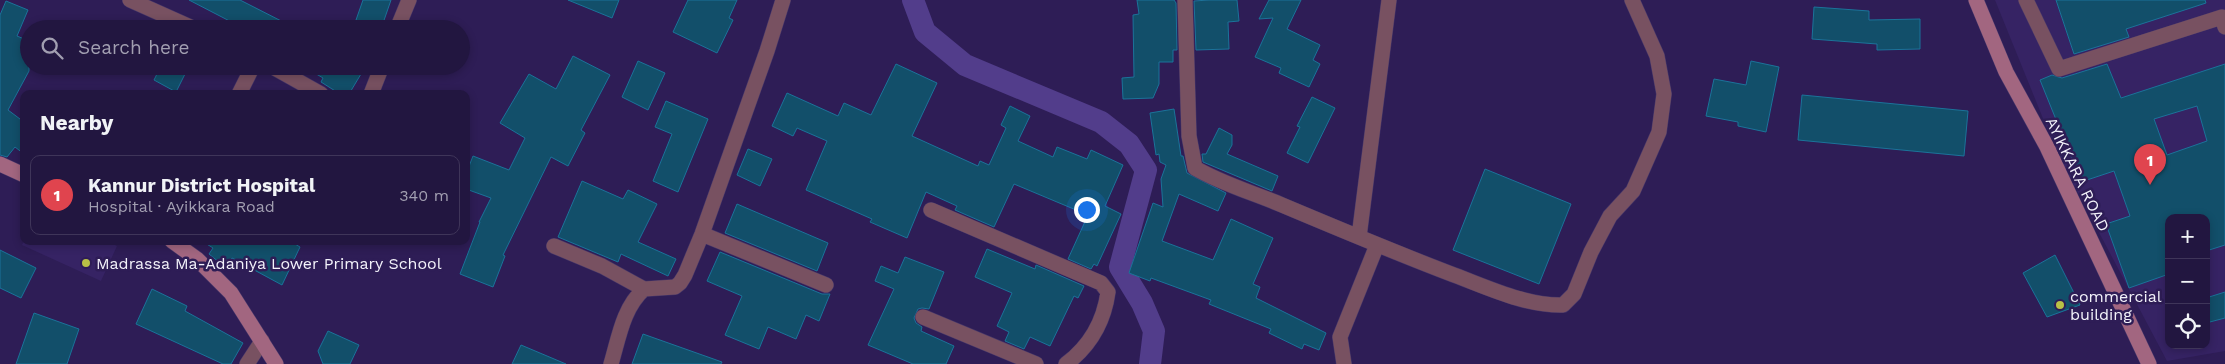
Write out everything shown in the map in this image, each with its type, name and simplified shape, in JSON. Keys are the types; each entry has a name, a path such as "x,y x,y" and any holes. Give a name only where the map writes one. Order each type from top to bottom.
{"main road":[{"name":"AYIKKARA ROAD","path":"1976,0 2006,72 2047,147 2149,364"},
{"path":"0,164 20,173"},
{"path":"178,245 197,259 231,293 276,364"}],"street":[{"path":"130,0 175,20"},
{"path":"401,20 409,0"},
{"path":"554,246 602,266 644,289 675,287 680,283 702,234 783,0"},
{"path":"1185,0 1189,136 1195,168 1211,177 1242,188 1377,245 1509,296 1550,306 1563,305 1574,294 1591,252 1610,216 1633,191 1659,132 1664,94 1657,56 1636,4 1632,0"},
{"path":"1359,238 1389,0"},
{"path":"2026,0 2059,69 2222,17 2225,27"},
{"path":"241,90 248,75"},
{"path":"287,75 314,90"},
{"path":"372,90 378,75"},
{"path":"931,210 1100,283 1108,292 1105,309 1090,340 1078,355 1066,364"},
{"path":"702,234 826,285"},
{"path":"1344,364 1340,338 1377,245"},
{"path":"611,364 626,311 644,289"},
{"path":"923,316 1036,364"},
{"path":"247,364 262,341"}],"shaded area":[{"path":"1995,0 2225,0 2225,351 2167,361 2057,153"},
{"name":"Madrassa Ma-Adaniya Lower Primary School","path":"22,245 115,245 117,246 101,281"}],"building":[{"path":"189,0 240,0 279,20 228,20"},
{"path":"363,0 391,0 384,20 356,20"},
{"path":"568,0 619,0 612,18"},
{"path":"688,0 737,0 729,18 733,20 717,53 673,32"},
{"path":"1137,0 1174,0 1176,3 1177,50 1173,50 1173,62 1159,62 1159,84 1153,98 1123,99 1122,78 1134,77 1133,15 1139,14"},
{"path":"1237,0 1239,21 1228,22 1229,49 1196,50 1194,1"},
{"path":"1269,0 1301,0 1287,29 1320,45 1313,60 1320,64 1309,87 1279,73 1281,68 1255,57 1273,18 1259,19"},
{"path":"2056,0 2205,0 2206,3 2126,29 2129,37 2074,54"},
{"path":"6,1 28,10 24,20 20,20 20,29 17,36 20,37 20,75 27,75 8,110 20,119 20,151 15,147 7,157 0,155 0,15"},
{"path":"1814,7 1869,11 1869,20 1920,19 1920,49 1877,50 1877,44 1812,39"},
{"path":"573,56 610,75 581,130 585,133 568,166 551,157 503,255 505,256 493,287 460,274 479,222 491,198 470,190 470,164 473,156 509,170 525,138 500,123 529,74 556,89"},
{"path":"638,61 665,73 648,110 622,97"},
{"path":"1751,61 1779,67 1766,132 1738,126 1738,122 1706,116 1714,79 1746,85"},
{"path":"896,64 937,83 912,136 978,166 980,161 989,165 1006,128 1001,125 1010,106 1030,116 1018,141 1053,157 1057,147 1087,159 1091,150 1123,165 1105,206 1121,214 1097,266 1094,264 1091,269 1068,259 1088,215 1014,184 994,227 955,210 957,206 926,192 907,238 870,222 872,219 806,190 827,141 797,128 793,136 772,126 787,93 838,116 844,103 871,115"},
{"path":"2107,64 2121,98 2225,64 2225,245 2210,250 2210,214 2165,214 2165,275 2129,288 2106,224 2130,216 2114,171 2078,183 2072,165 2074,164 2040,80 2052,75 2062,78","holes":["2197,106 2207,141 2167,155 2154,119"]},
{"path":"156,75 184,75 177,90 172,90 154,80"},
{"path":"318,75 360,75 351,90 334,90 321,82 323,78"},
{"path":"1802,95 1968,111 1964,156 1798,140"},
{"path":"1312,97 1335,108 1308,163 1287,153 1300,127 1297,126"},
{"path":"666,101 708,119 678,192 653,181 672,134 655,127"},
{"path":"1174,109 1181,156 1183,156 1187,173 1226,193 1218,211 1179,194 1162,241 1213,260 1231,219 1273,238 1253,284 1260,287 1256,298 1326,333 1319,350 1304,344 1302,349 1269,333 1271,329 1209,304 1211,300 1151,278 1150,281 1129,273 1153,203 1163,207 1161,179 1166,165 1160,162 1159,154 1156,155 1150,113"},
{"path":"1219,128 1232,135 1232,145 1227,154 1278,176 1272,191 1203,162 1202,154 1206,154"},
{"path":"748,149 772,159 760,186 737,175"},
{"path":"1485,169 1571,204 1539,284 1453,250"},
{"path":"582,181 623,199 628,190 657,204 638,242 676,259 668,276 621,254 618,262 558,237"},
{"path":"737,204 828,243 817,271 725,233"},
{"path":"208,245 297,245 300,247 282,285 232,258 225,267 209,254 213,248"},
{"path":"987,249 1035,269 1036,265 1084,286 1078,298 1074,296 1050,346 1030,337 1024,349 1005,341 1009,332 997,326 1012,293 975,277"},
{"path":"0,250 36,268 21,298 0,288"},
{"path":"720,252 822,294 830,294 819,321 806,315 796,339 768,327 759,349 725,335 742,296 707,281"},
{"name":"commercial building","path":"2055,255 2080,305 2047,317 2023,273"},
{"path":"905,257 944,272 929,309 918,309 914,318 916,323 922,327 921,331 954,346 946,364 913,364 868,345 894,289 875,281 881,266 898,273"},
{"path":"152,289 187,306 185,311 243,343 231,364 223,364 136,324"},
{"path":"2225,292 2225,318 2210,322 2210,297"},
{"path":"34,313 79,329 67,364 16,364"},
{"path":"328,331 359,345 350,364 323,364 318,351"},
{"path":"643,334 722,362 721,364 632,364"},
{"path":"521,345 566,364 512,364"}],"waterway":[{"path":"913,0 925,32 965,65 1101,122 1129,144 1146,170 1120,267 1142,303 1154,331 1150,364"}],"place":[{"name":"Kannur District Hospital","path":"2150,185"},
{"name":"Madrassa Ma-Adaniya Lower Primary School","path":"86,263"},
{"name":"commercial building","path":"2060,305"}]}
